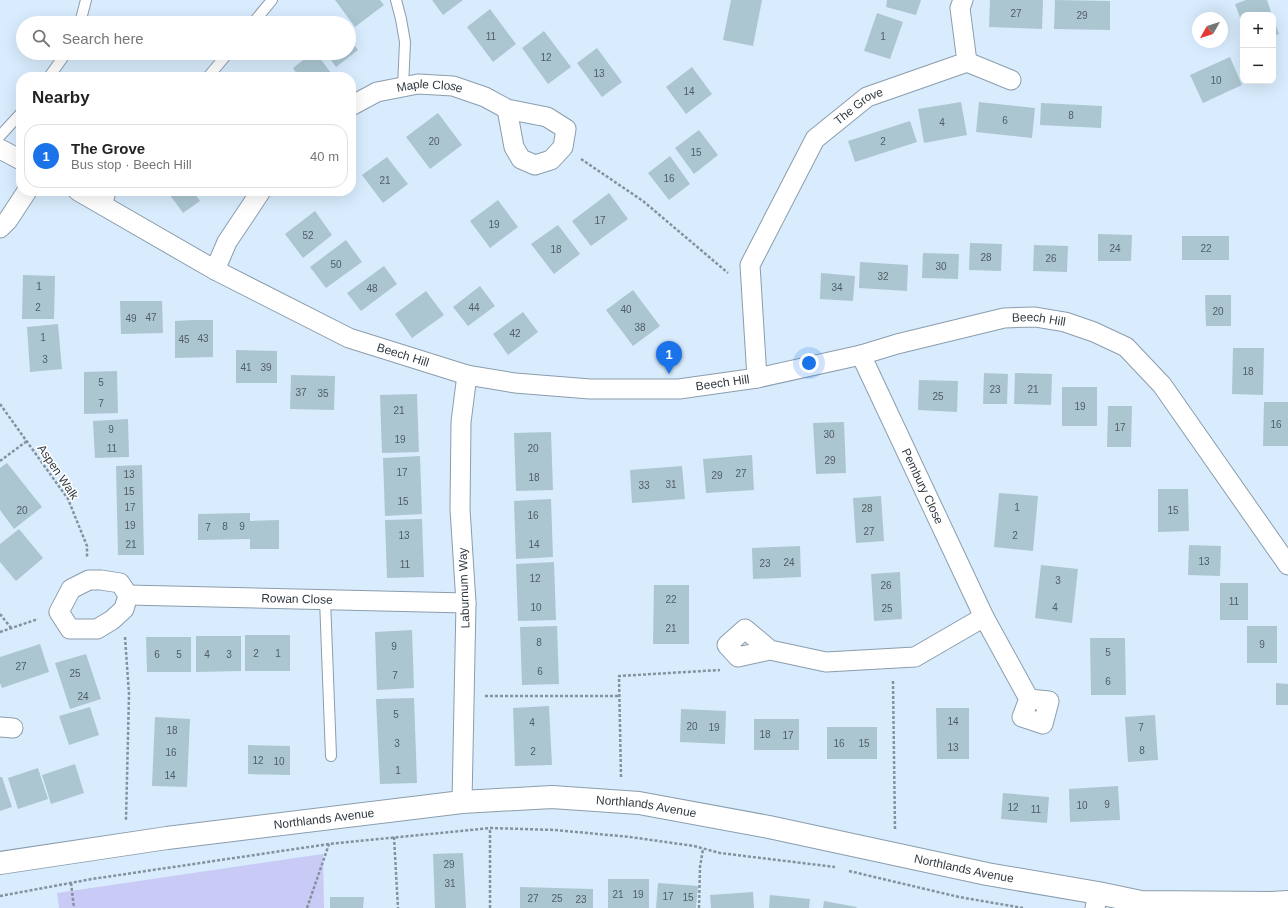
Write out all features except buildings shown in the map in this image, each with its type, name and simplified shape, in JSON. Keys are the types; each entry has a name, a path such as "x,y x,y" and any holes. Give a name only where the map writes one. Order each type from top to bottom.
{"street":[{"path":"963,0 960,8 967,62 1011,80"},
{"name":"The Grove","path":"757,378 750,266 815,139 867,97 967,62"},
{"name":"Maple Close","path":"356,103 377,92 418,84 453,86 485,97 507,109 547,117 566,129 563,146"},
{"path":"507,109 514,147 521,159 535,165 552,160 563,146"},
{"path":"0,149 16,157"},
{"path":"0,228 8,220 25,196"},
{"name":"Beech Hill","path":"97,196 108,199 215,270 349,338 466,375 515,383 598,389 679,390 757,378 861,355 897,344 1004,318 1035,317 1065,322 1094,332 1126,347 1162,385 1288,565"},
{"path":"215,270 227,242 258,196"},
{"name":"Pembury Close","path":"861,355 984,617 1029,699"},
{"name":"Laburnum Way","path":"462,802 466,603 460,509 460,422 466,375"},
{"path":"89,580 120,583 126,602 112,620 97,629 70,629 59,612 71,589 89,580"},
{"name":"Rowan Close","path":"126,602 325,599 466,603"},
{"path":"770,650 745,629 727,645 738,658 770,650 826,662 915,657 984,617"},
{"name":"Northlands Avenue","path":"0,863 167,838 462,802 552,797 640,803 769,827 987,874 1096,900 1141,902 1288,902"}],"lane":[{"path":"82,16 86,0"},
{"path":"259,16 272,0"},
{"path":"396,0 405,42 403,87"},
{"path":"53,72 61,60"},
{"path":"212,72 222,60"},
{"path":"0,136 16,118"},
{"path":"325,599 331,756"}],"path":[{"path":"563,146 643,201 752,293"},
{"name":"Aspen Walk","path":"0,404 68,499 87,546 89,580"},
{"path":"0,461 27,441"},
{"path":"125,845 129,694 126,602"},
{"path":"0,632 59,612"},
{"path":"0,614 11,628"},
{"path":"622,802 619,676 723,670 738,658"},
{"path":"893,658 895,854"},
{"path":"465,696 620,696"},
{"path":"490,828 490,908"},
{"path":"0,896 71,882 329,844 490,828 555,830 630,837 720,853 839,868"},
{"path":"394,837 398,908"},
{"path":"307,908 329,844"},
{"path":"699,908 700,867 703,849"},
{"path":"846,870 959,897 1023,908"},
{"path":"71,882 74,908"}],"shaded area":[{"path":"323,854 324,908 59,908 57,893"}],"place":[{"name":"The Grove","path":"669,374"}]}
